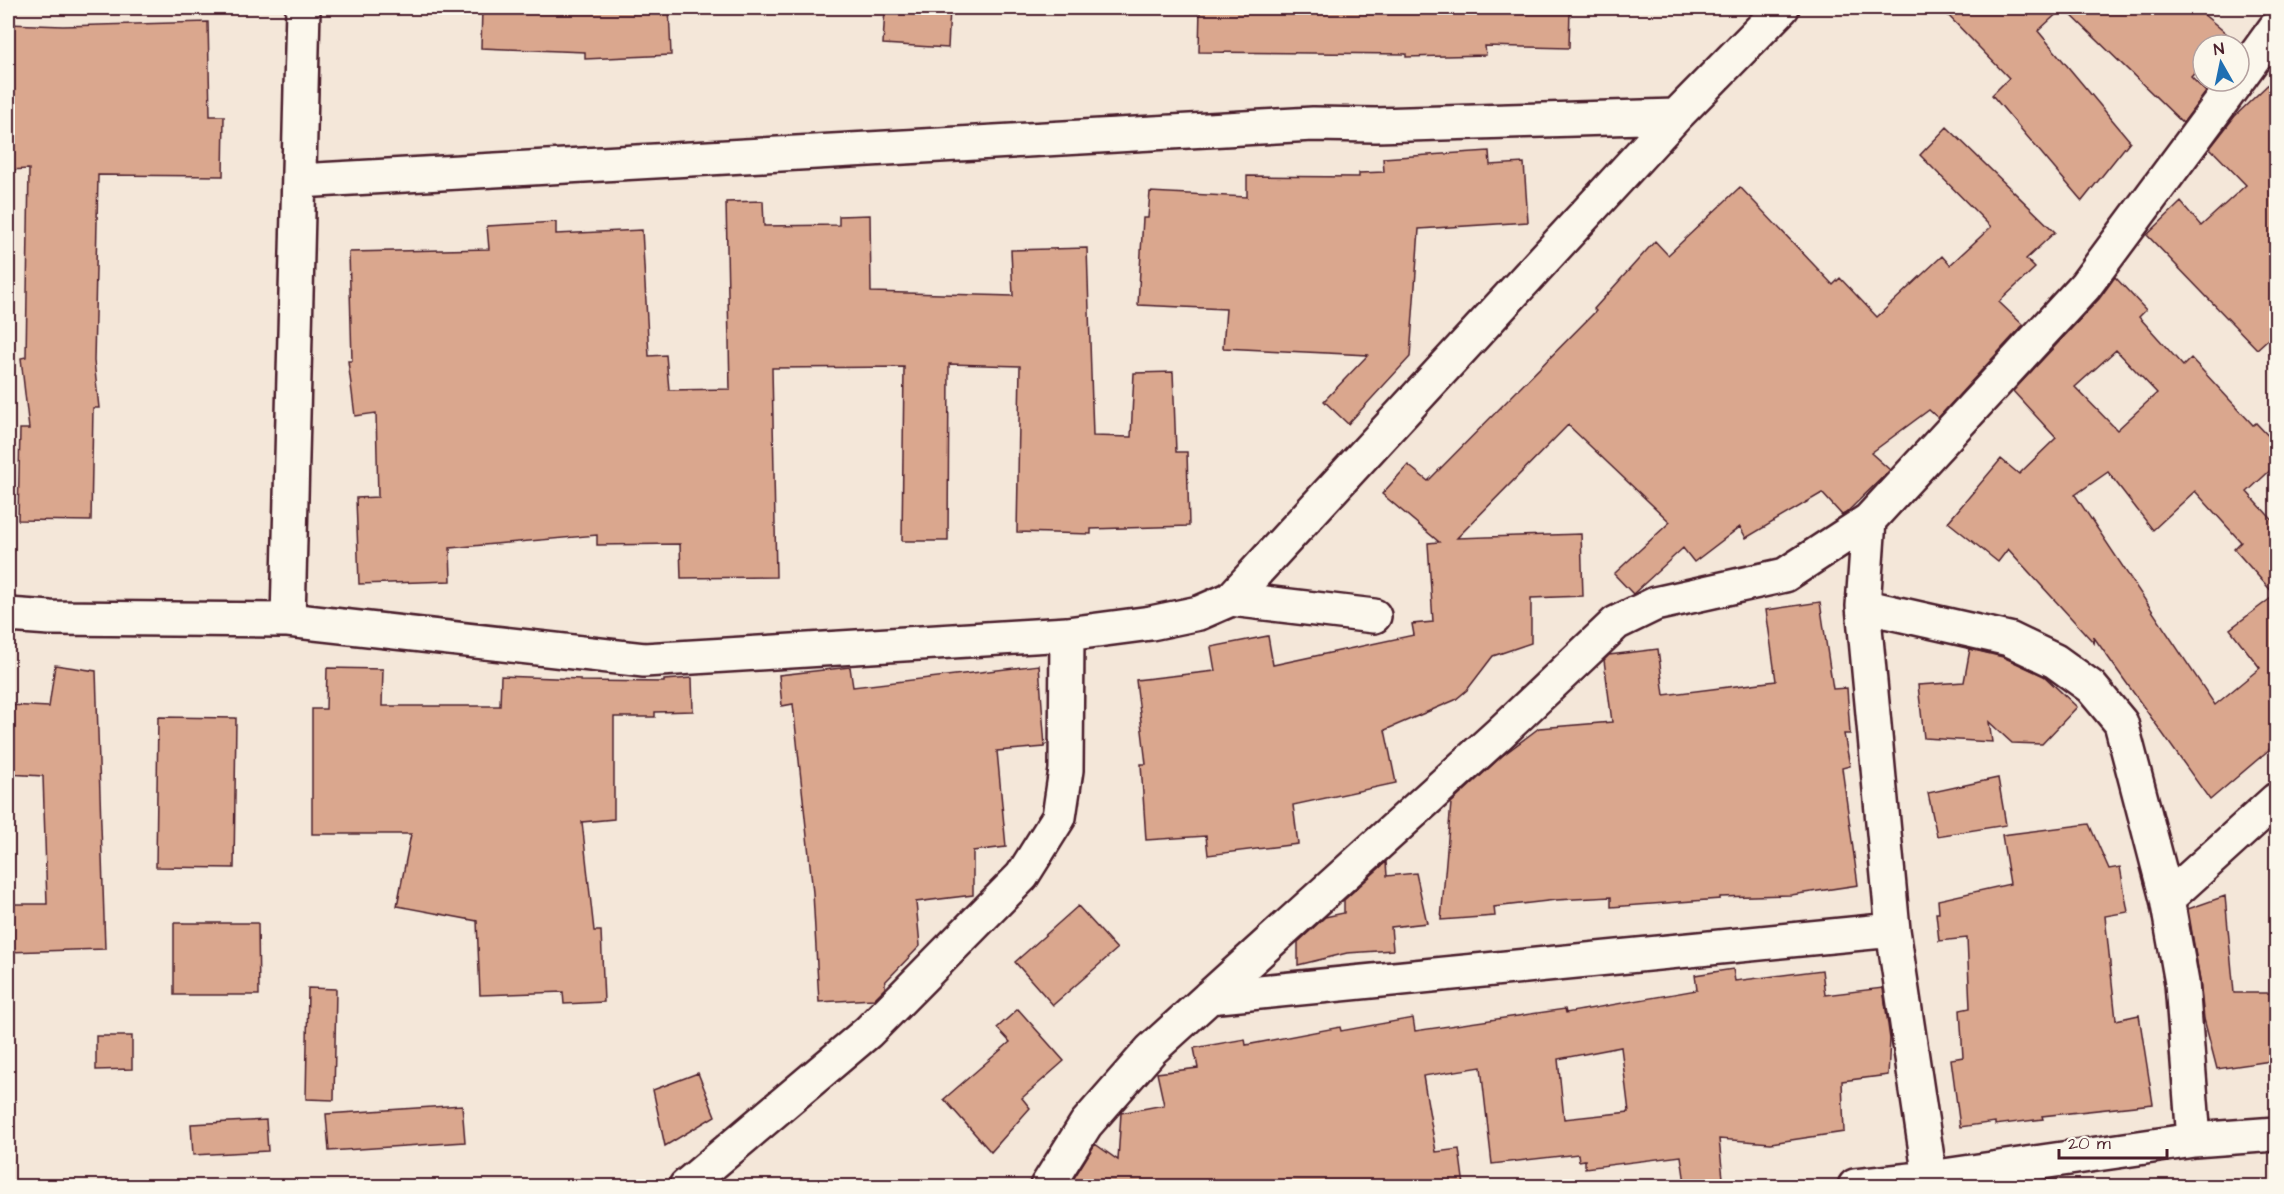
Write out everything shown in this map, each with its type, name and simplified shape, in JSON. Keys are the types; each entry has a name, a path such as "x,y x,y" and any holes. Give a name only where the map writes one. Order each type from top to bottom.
{"street":[{"path":"288,620 303,8"},
{"path":"8,615 50,618 288,620 644,660 1067,634 1151,623 1189,615 1231,599 1676,116 1782,8"},
{"path":"2251,62 2277,27"},
{"path":"1047,1186 1086,1124 1151,1050 1499,734 1616,622 1655,604 1785,575 1869,520 2085,286 2228,93"},
{"path":"299,181 1313,124 1376,125 1676,116"},
{"path":"1869,520 1863,606 1893,930 1930,1178"},
{"path":"1231,599 1374,616"},
{"path":"1863,606 2009,639 2055,661 2091,687 2121,723 2167,899 2182,983 2194,1140"},
{"path":"686,1186 868,1032 1022,876 1059,817 1066,770 1067,634"},
{"path":"2167,899 2277,801"},
{"path":"1209,997 1893,930"},
{"path":"1855,1186 1930,1178 2194,1140 2277,1134"}],"building":[{"path":"482,8 669,8 671,55 585,59 585,52 481,48"},
{"path":"885,8 950,8 948,48 883,44"},
{"path":"1200,8 1570,8 1569,48 1485,46 1486,55 1406,57 1406,54 1199,52"},
{"path":"1941,8 2063,8 2038,31 2130,141 2082,201 1992,95 2009,78"},
{"path":"2064,8 2196,8 2226,33 2191,33 2191,93 2205,93 2183,123"},
{"path":"208,22 210,116 224,116 223,176 98,175 94,361 99,408 93,408 91,521 18,520 20,429 29,429 21,358 26,357 29,169 8,170 8,24 63,26"},
{"path":"2277,76 2277,331 2257,349 2147,235 2181,202 2201,226 2246,185 2210,148 2235,116"},
{"path":"1947,127 2055,232 2026,259 2035,268 1999,302 2023,325 1938,418 1929,410 1871,453 1890,470 1846,513 1842,515 1822,493 1746,538 1740,527 1694,562 1683,548 1633,594 1614,574 1670,522 1568,425 1457,538 1581,534 1583,596 1531,598 1531,643 1493,656 1467,690 1455,700 1385,730 1396,783 1293,805 1298,844 1208,855 1206,836 1146,840 1141,764 1146,764 1136,680 1215,671 1211,647 1268,636 1273,665 1414,635 1412,624 1433,622 1428,543 1439,542 1382,494 1408,465 1428,481 1596,311 1594,309 1655,241 1668,255 1740,187 1833,285 1840,278 1877,317 1942,256 1950,265 1991,227 1920,155"},
{"path":"1489,151 1490,165 1524,163 1528,222 1419,229 1410,357 1348,424 1324,401 1368,355 1223,348 1226,309 1138,305 1143,218 1148,218 1150,192 1247,197 1247,176 1359,177 1359,173 1384,172 1383,158"},
{"path":"763,201 764,226 839,225 839,216 870,215 871,292 1013,296 1011,250 1087,248 1093,436 1131,437 1134,373 1173,372 1176,452 1187,452 1189,526 1091,529 1091,534 1017,532 1020,366 949,364 948,541 902,541 904,367 772,368 776,577 681,578 680,544 597,545 597,535 450,548 451,581 359,584 356,498 378,497 376,413 355,416 348,361 352,361 349,252 489,249 487,226 556,222 556,234 642,230 649,356 666,355 669,390 730,389 726,202"},
{"path":"2115,277 2146,310 2139,317 2183,366 2191,358 2253,425 2256,423 2277,445 2277,464 2247,492 2277,525 2277,743 2210,800 2093,636 2094,643 2008,549 1998,562 1948,522 2001,459 2019,474 2056,438 2013,391 2099,299","holes":["2116,350 2157,393 2117,430 2075,387","2108,472 2153,530 2195,491 2241,542 2234,549 2275,595 2230,629 2260,668 2215,705 2075,495"]},
{"path":"1820,602 1833,689 1847,688 1850,734 1844,734 1850,766 1842,768 1858,885 1791,895 1720,897 1720,899 1611,907 1611,897 1556,900 1494,907 1495,916 1441,920 1451,803 1502,756 1539,728 1612,722 1604,660 1609,655 1658,649 1664,695 1776,681 1766,610"},
{"path":"1970,649 2003,657 2044,676 2077,707 2042,744 2012,743 1989,722 1992,742 1924,738 1918,685 1964,682"},
{"path":"55,665 96,671 105,949 8,952 8,904 47,904 43,776 8,774 8,705 49,707"},
{"path":"1039,665 1045,747 997,751 1006,847 973,851 973,895 916,902 920,946 885,982 885,988 874,999 819,1002 813,893 793,704 782,706 779,675 850,667 853,687"},
{"path":"327,668 383,669 382,706 500,706 501,676 580,679 580,681 664,682 664,680 692,678 693,711 655,712 655,717 614,717 614,819 582,822 594,931 601,931 604,1002 564,1004 563,992 480,995 477,921 397,906 411,834 312,834 312,709 326,709"},
{"path":"158,717 236,718 234,868 156,867"},
{"path":"1998,778 2006,825 1937,836 1928,793"},
{"path":"2089,824 2109,869 2120,867 2128,912 2105,916 2116,1020 2139,1015 2153,1104 2042,1116 2043,1119 1995,1125 1995,1122 1960,1127 1951,1059 1963,1057 1960,1010 1970,1008 1967,938 1939,941 1936,913 1939,913 1938,900 2010,884 2002,835"},
{"path":"1386,862 1387,876 1416,873 1427,923 1391,927 1393,950 1347,953 1298,965 1298,942 1325,917 1344,913 1344,900"},
{"path":"2225,896 2234,993 2277,993 2277,1060 2217,1069 2204,1019 2188,909"},
{"path":"1078,906 1117,949 1053,1005 1015,962"},
{"path":"174,923 258,923 259,995 174,995"},
{"path":"1733,969 1735,981 1822,970 1825,995 1883,988 1890,1039 1888,1075 1842,1081 1844,1132 1771,1143 1719,1139 1723,1178 1685,1183 1681,1156 1585,1168 1585,1160 1579,1161 1578,1154 1492,1164 1481,1067 1423,1076 1436,1152 1459,1149 1464,1186 1069,1186 1095,1144 1118,1160 1121,1113 1164,1105 1157,1073 1198,1068 1194,1048 1245,1039 1246,1045 1340,1027 1341,1031 1413,1018 1415,1031 1565,1009 1566,1013 1697,990 1695,975","holes":["1621,1047 1629,1112 1564,1119 1558,1059"]},
{"path":"308,988 336,989 334,1100 306,1099"},
{"path":"1018,1009 1064,1061 1022,1098 1030,1108 991,1152 944,1099 1010,1042 997,1028"},
{"path":"96,1036 132,1036 132,1069 96,1070"},
{"path":"698,1073 715,1116 665,1146 653,1090"},
{"path":"462,1105 465,1142 329,1151 326,1114"},
{"path":"266,1120 268,1151 193,1155 191,1124"}]}
